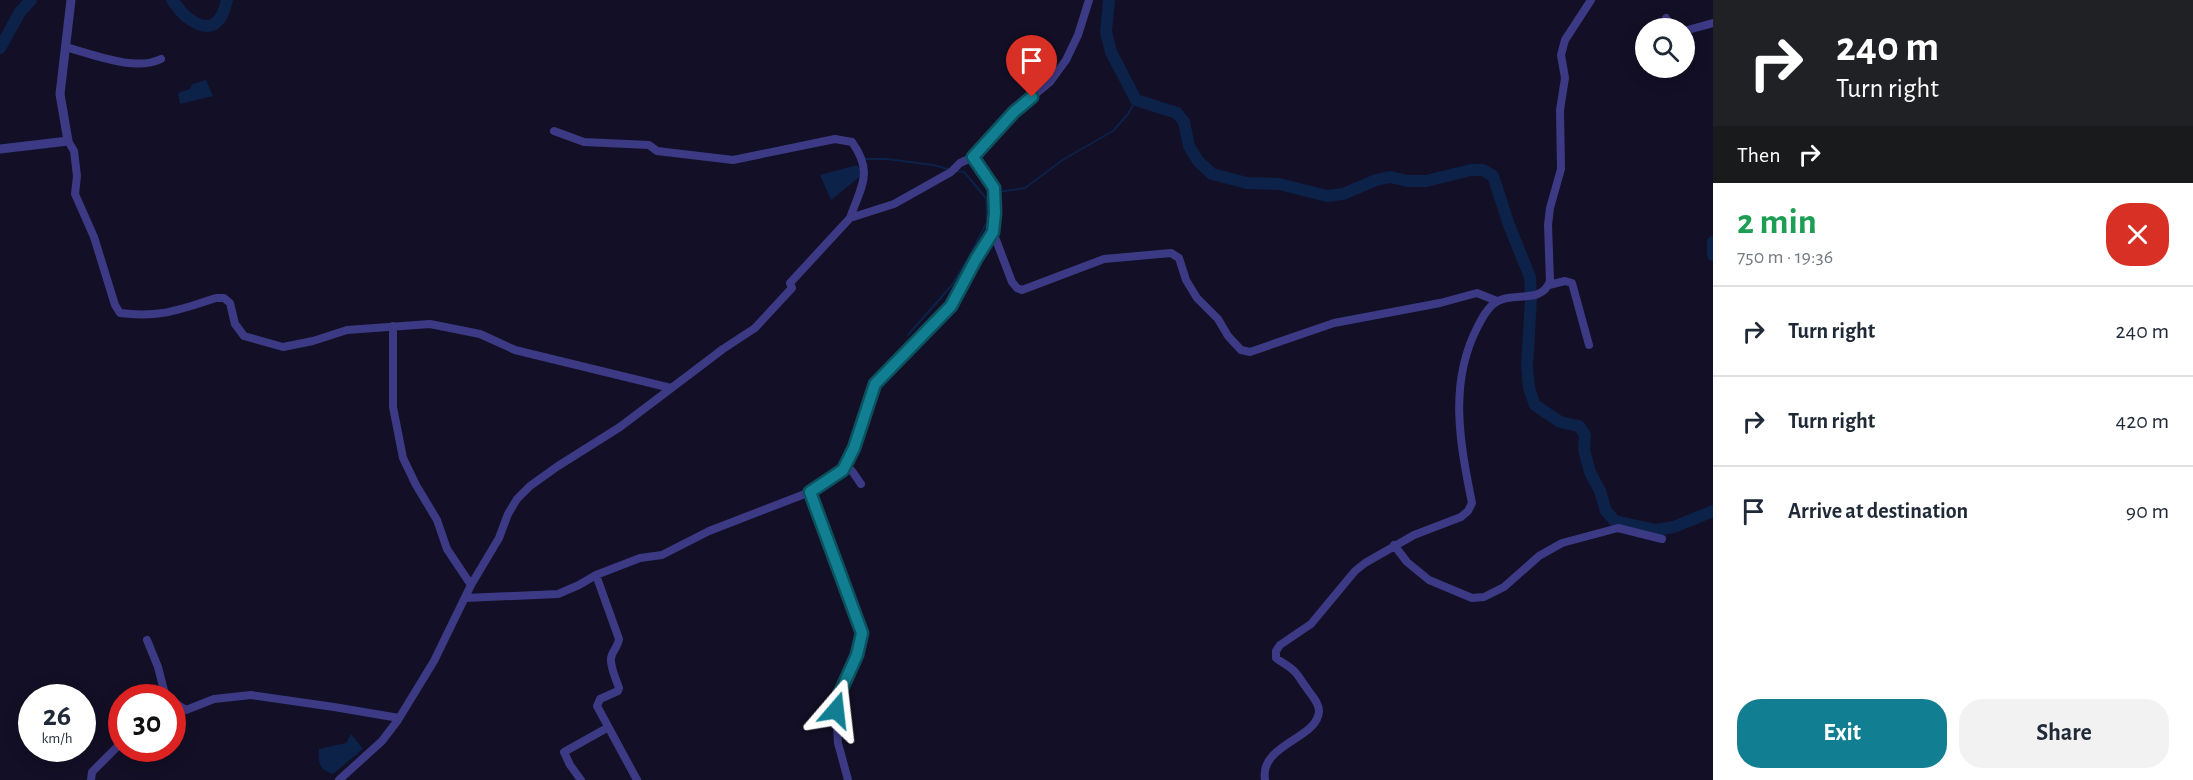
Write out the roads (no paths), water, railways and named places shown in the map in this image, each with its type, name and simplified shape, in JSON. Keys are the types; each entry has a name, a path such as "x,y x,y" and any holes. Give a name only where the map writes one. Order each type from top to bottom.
{"street":[{"path":"71,0 60,94 68,141 74,151 77,176 75,194 94,237 115,305 120,313 141,316 169,314 216,298 224,298 230,303 235,324 244,336 283,347 313,341 347,330 430,324 480,334 515,350 671,388"},
{"path":"850,218 894,204 973,157 1014,112 1050,82 1066,60 1078,35 1089,0"},
{"path":"973,157 995,193 993,232 1012,282 1017,288 1022,290 1104,259 1171,253 1179,258 1186,280 1197,298 1218,319 1228,336 1241,350 1250,352 1334,323 1440,303 1477,293 1497,301 1541,293 1549,285 1548,225 1550,208 1561,169 1560,110 1565,78 1561,55 1565,40 1591,0"},
{"path":"1695,28 1713,23"},
{"path":"65,47 132,64 151,64 161,59"},
{"path":"339,780 381,741 399,718 434,661 471,585 500,538 508,514 517,499 530,486 620,427 755,328 792,288 790,283 850,218 865,174 860,154 852,142 835,139 733,160 657,151 649,145 584,142 554,131"},
{"path":"0,149 68,141"},
{"path":"465,598 558,594 596,575 640,558 662,555 709,531 810,492 843,470 854,448 875,384 951,306 993,232"},
{"path":"1549,285 1565,281 1572,283 1589,345"},
{"path":"1265,780 1264,770 1269,759 1309,727 1317,718 1319,711 1317,703 1306,687 1294,671 1276,658 1275,651 1280,645 1311,624 1355,571 1394,545 1461,517 1472,503 1459,423 1462,366 1483,316 1497,301"},
{"path":"393,326 393,407 403,458 437,520 447,549 471,585"},
{"path":"845,466 852,471 861,484"},
{"path":"810,492 862,633 857,655 838,697 836,710 838,743 848,780"},
{"path":"1394,545 1407,562 1429,580 1472,598 1484,597 1504,587 1539,556 1562,543 1618,528 1662,539"},
{"path":"596,575 619,639 611,656 611,664 619,688 618,691 600,699 597,706 637,780"},
{"path":"147,640 162,684"},
{"path":"186,710 214,699 251,695 399,718"},
{"path":"581,780 564,752 607,728"},
{"path":"91,780 92,772 108,756"}],"water":[{"path":"206,80 213,96 180,104 178,93 190,89 192,84"},
{"path":"857,165 862,175 831,200 820,175"},
{"path":"351,734 363,749 333,774 322,768 319,762 319,749 346,743"}],"waterway":[{"path":"0,48 20,12 31,0"},
{"path":"172,0 188,18 203,26 209,26 219,20 227,0"},
{"path":"1109,0 1106,32 1111,52 1136,100 1177,113 1184,122 1189,146 1198,161 1212,174 1247,183 1279,184 1327,196 1343,194 1376,180 1390,177 1408,181 1426,181 1471,170 1483,170 1493,176 1509,225 1530,277 1527,366 1529,388 1535,405 1560,422 1579,426 1585,435 1584,450 1590,472 1600,491 1606,511 1615,521 1656,530 1674,527 1713,511"},
{"path":"998,192 1025,188 1064,159 1113,131 1128,114 1136,100"},
{"path":"864,159 887,159 933,165 951,170"},
{"path":"956,171 964,172 986,198"},
{"path":"908,335 952,285 971,253 987,222 986,198 992,193"},
{"path":"1713,242 1713,255"}]}
